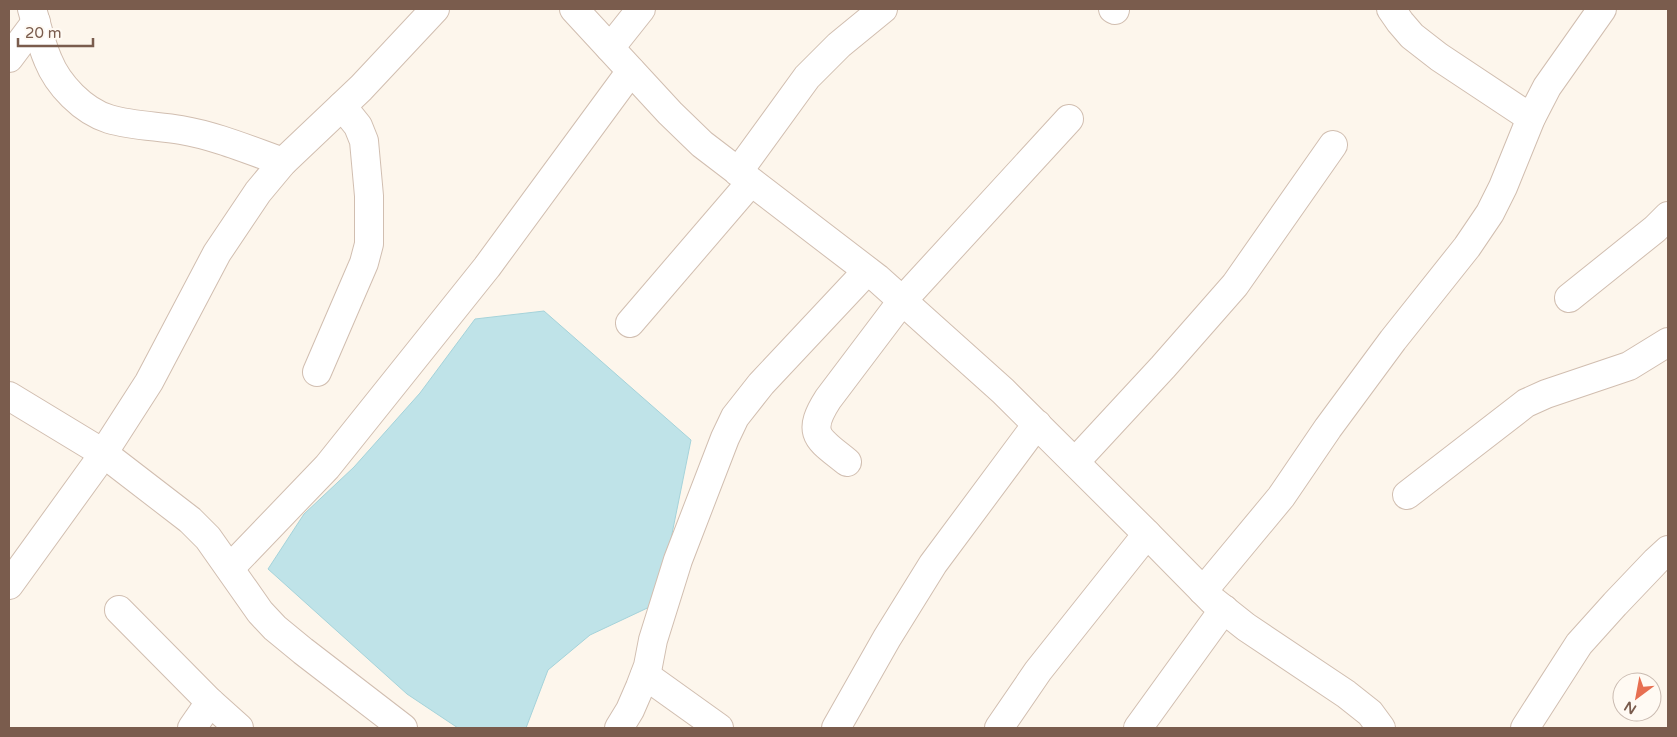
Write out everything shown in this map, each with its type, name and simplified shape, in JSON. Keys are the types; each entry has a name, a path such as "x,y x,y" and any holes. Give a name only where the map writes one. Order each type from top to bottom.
{"street":[{"path":"9,585 103,453 149,382 217,253 258,192 283,162 361,88 435,9"},
{"path":"574,9 670,113 702,144 867,271 902,301 1003,391 1224,609 1246,627 1346,694 1370,713 1381,728"},
{"path":"610,48 641,9"},
{"path":"630,323 744,177 808,77 839,45 883,9"},
{"path":"1391,9 1412,36 1531,118"},
{"path":"1204,591 1281,498 1328,428 1393,340 1467,247 1490,213 1503,187 1531,118 1547,87 1602,9"},
{"path":"34,15 48,61 70,93 82,105 109,119 130,124 181,130 219,139 283,162"},
{"path":"9,58 34,15"},
{"path":"230,568 328,467 487,267 631,70"},
{"path":"317,372 364,263 369,244 369,196 364,141 358,126 342,106"},
{"path":"847,462 821,441 815,430 818,414 902,301 1069,119"},
{"path":"1075,462 1163,367 1235,285 1334,145"},
{"path":"1569,298 1655,229 1668,216"},
{"path":"619,728 630,710 645,675 653,640 678,560 724,438 735,417 761,384 867,271"},
{"path":"1407,495 1526,403 1546,394 1630,366 1668,342"},
{"path":"9,396 103,453 190,520 208,538 260,612 275,628 302,652 403,728"},
{"path":"836,728 887,638 933,564 1037,424"},
{"path":"999,728 1038,670 1147,534"},
{"path":"1525,728 1579,644 1668,550"},
{"path":"1138,728 1224,609"},
{"path":"119,610 210,702 239,728"},
{"path":"645,675 719,728"},
{"path":"192,728 210,702"}],"water":[{"path":"544,311 691,440 658,603 590,635 548,670 526,728 458,728 407,694 268,569 304,514 354,467 420,393 475,319"}]}
